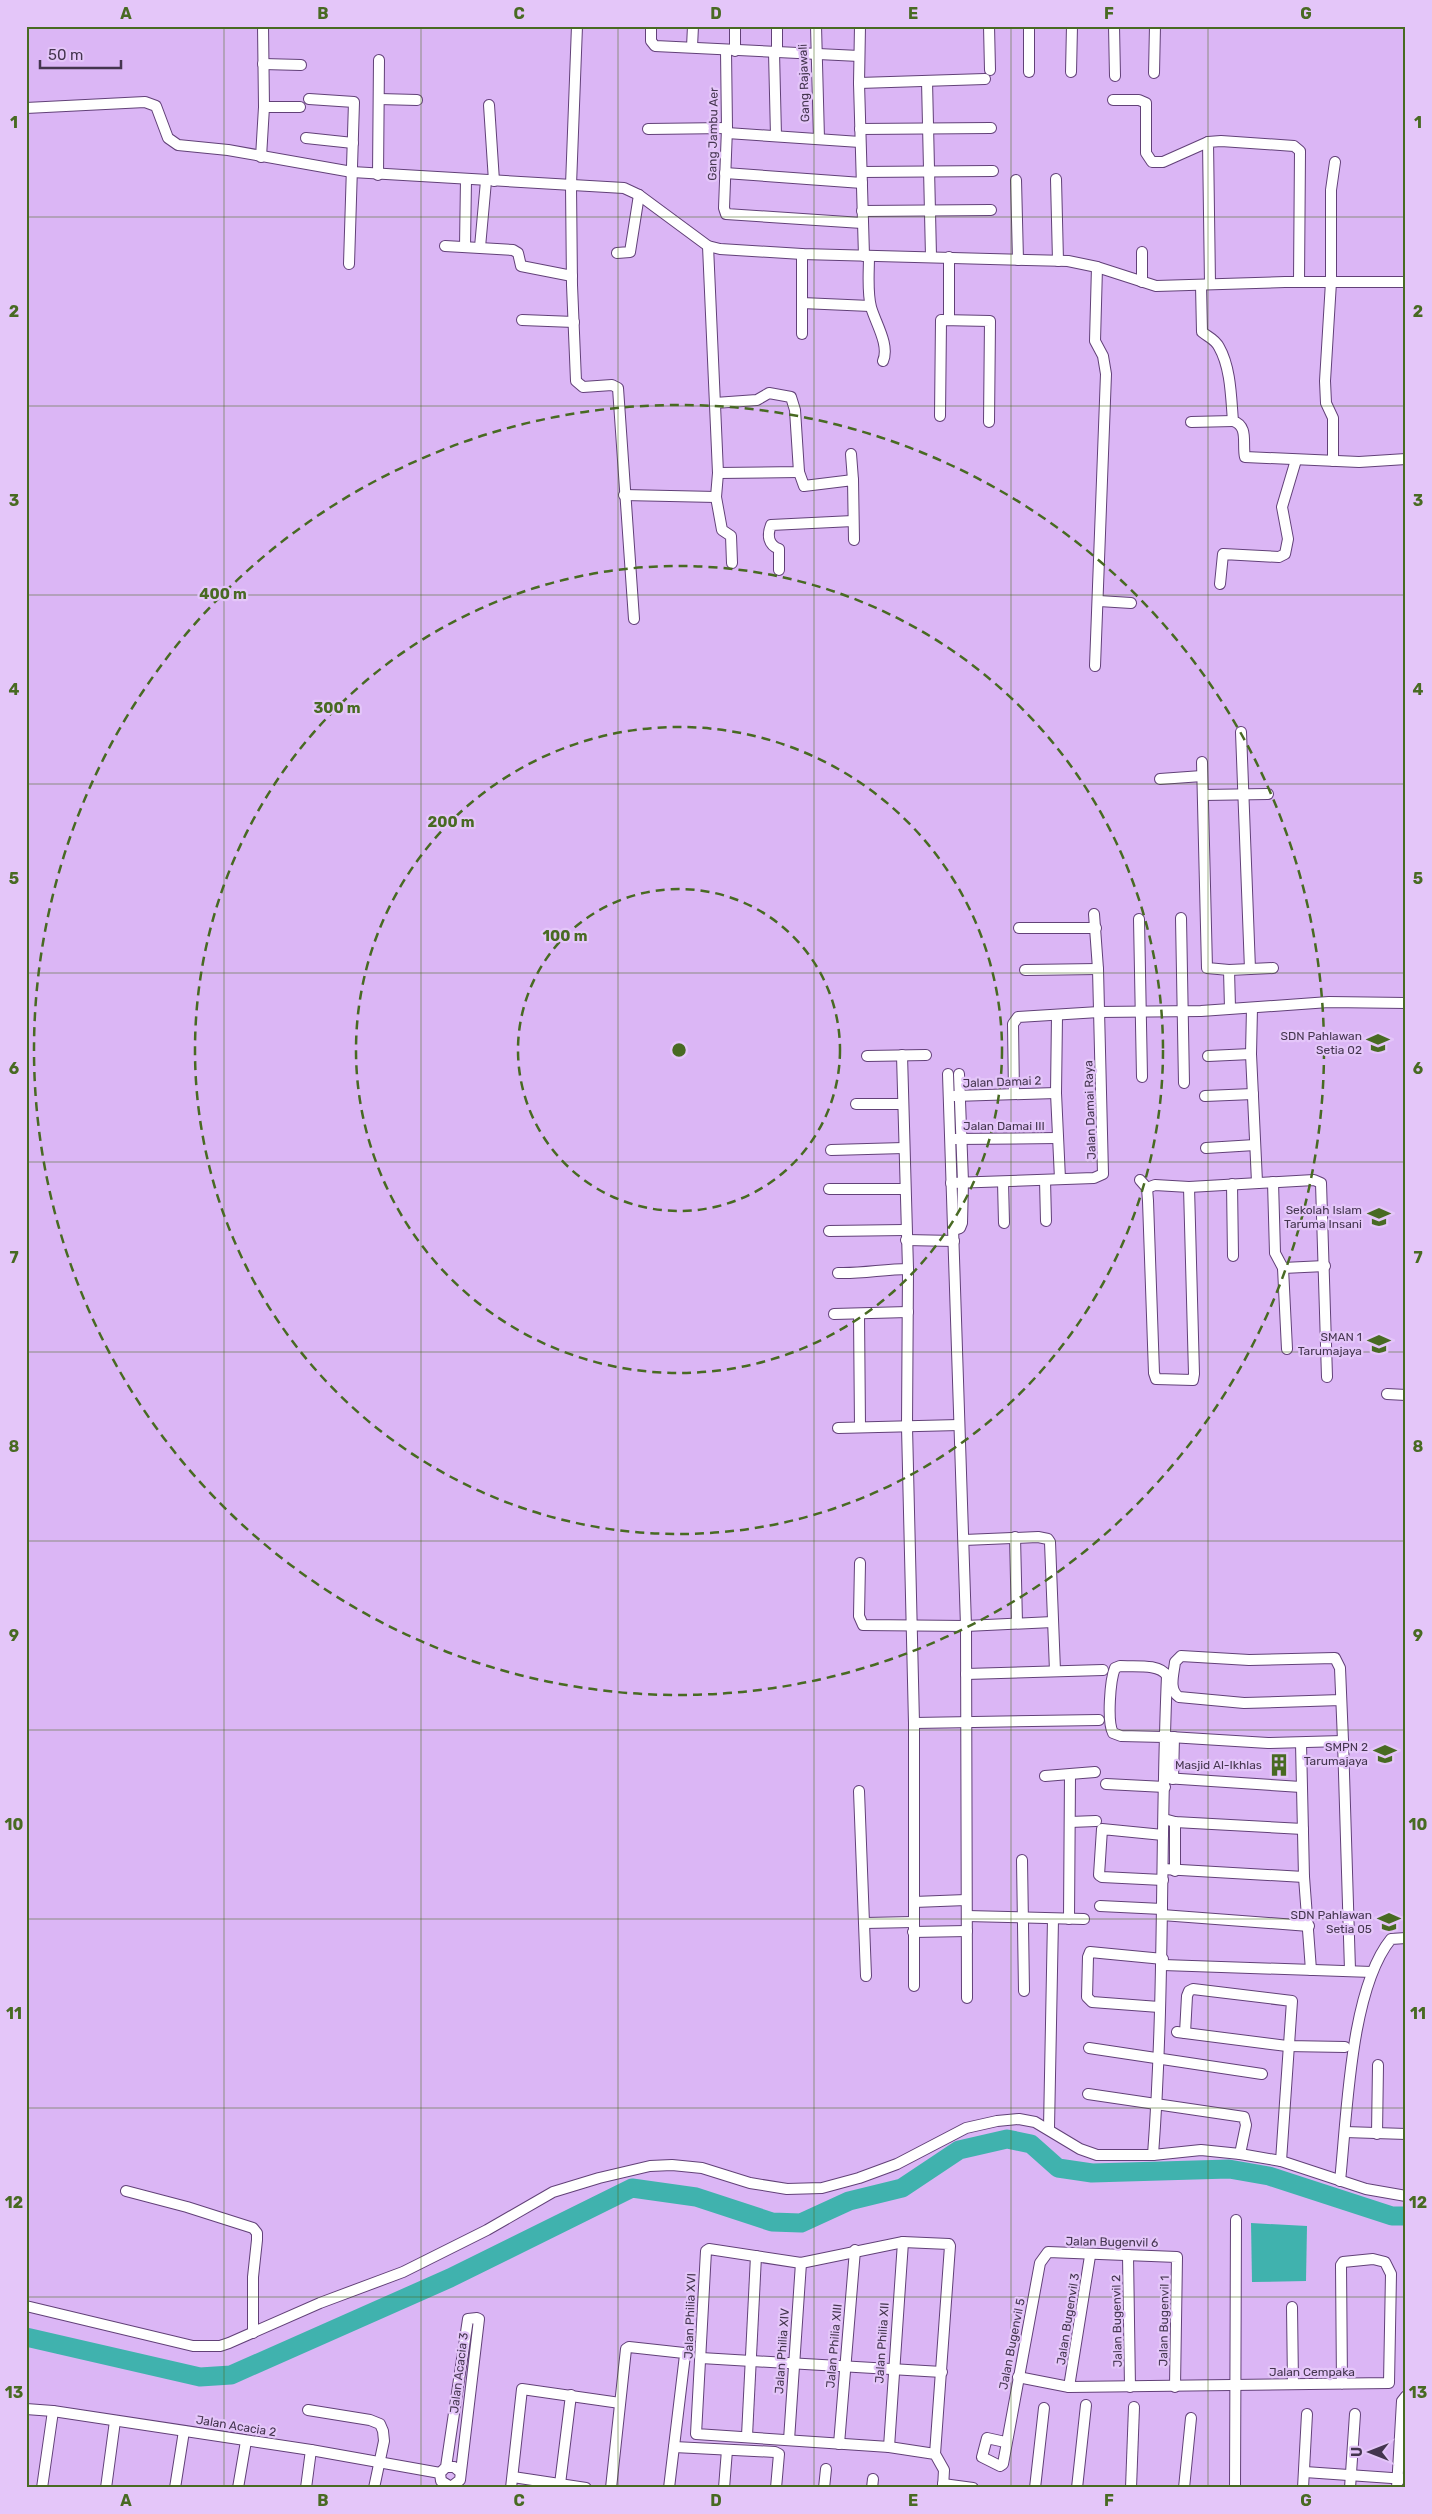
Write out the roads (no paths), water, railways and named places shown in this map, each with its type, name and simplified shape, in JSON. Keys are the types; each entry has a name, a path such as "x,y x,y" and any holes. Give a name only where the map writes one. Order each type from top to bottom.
{"street":[{"path":"261,157 264,107 263,26"},
{"path":"577,26 571,184 572,276 577,383 583,387 612,385 618,388 634,619"},
{"path":"651,26 651,41 655,46 692,46 730,51 859,56"},
{"path":"692,46 693,26"},
{"name":"Gang Jambu Aer","path":"735,26 730,51 725,212 728,215 862,224"},
{"path":"776,136 775,52 777,26"},
{"name":"Gang Rajawali","path":"816,26 815,54 819,139"},
{"path":"860,26 858,83 862,224 870,306 882,340 885,355 883,361"},
{"path":"858,83 927,81 988,75 990,26"},
{"path":"1029,26 1029,72"},
{"path":"1072,26 1072,72"},
{"path":"1114,26 1115,76"},
{"path":"1154,73 1155,26"},
{"path":"378,175 380,60"},
{"path":"263,64 301,65"},
{"path":"927,81 931,256"},
{"path":"309,99 354,102 349,264"},
{"path":"379,99 417,100"},
{"path":"1113,100 1139,100 1146,103 1146,153 1152,162 1163,162 1208,142 1220,141 1294,146 1300,151 1299,282"},
{"path":"26,108 145,102 156,106 168,138 178,145 228,150 378,175 624,188 639,195 708,246 720,249 802,254 931,256 1058,261 1097,267 1156,286 1299,282 1406,282"},
{"path":"480,247 490,181 489,106"},
{"path":"264,107 300,107"},
{"path":"860,129 991,128"},
{"path":"648,129 727,130 776,136 860,142"},
{"path":"306,138 352,143"},
{"path":"1208,142 1206,284 1202,332 1212,338 1220,349 1228,379 1233,421"},
{"path":"1332,460 1333,418 1325,395 1331,282 1331,208 1335,162"},
{"path":"862,172 993,171"},
{"path":"726,173 862,183"},
{"path":"464,247 466,179"},
{"path":"1056,179 1058,261"},
{"path":"1016,180 1018,260"},
{"path":"617,253 630,252 639,195"},
{"path":"862,211 991,210"},
{"path":"445,246 513,250 518,253 521,266 572,276"},
{"path":"708,246 718,473 716,497 722,530 731,536 732,563"},
{"path":"1142,252 1142,282"},
{"path":"802,254 802,334"},
{"path":"949,257 949,320"},
{"path":"1095,666 1099,601 1106,364 1095,341 1097,267"},
{"path":"802,303 870,306"},
{"path":"522,320 574,322"},
{"path":"940,416 941,320 990,321 989,422"},
{"path":"715,403 757,400 769,393 791,398 795,410 799,472 804,486 853,480"},
{"path":"1191,422 1233,421 1242,426 1245,457 1359,462 1406,458"},
{"path":"851,454 854,540"},
{"path":"1220,584 1223,554 1279,557 1285,554 1288,539 1282,508 1296,460"},
{"path":"718,473 799,472"},
{"path":"624,495 716,497"},
{"path":"779,570 779,549 770,543 771,525 853,521"},
{"path":"1099,601 1131,604"},
{"path":"1241,732 1245,794 1250,969"},
{"path":"1202,762 1207,968 1229,970 1273,968"},
{"path":"1160,779 1202,776"},
{"path":"1203,795 1268,794"},
{"path":"1094,914 1099,1012"},
{"path":"1139,918 1142,1077"},
{"path":"1181,918 1181,1011 1184,1083"},
{"path":"1019,928 1096,928"},
{"path":"1024,970 1098,969"},
{"path":"1229,970 1230,1008"},
{"path":"1014,1094 1014,1020 1018,1017 1099,1012 1252,1008 1329,1002 1406,1003"},
{"path":"1252,1008 1251,1054 1257,1182"},
{"name":"Jalan Damai Raya","path":"951,1183 1094,1178 1103,1174 1099,1012"},
{"path":"1057,1016 1056,1093 1060,1179"},
{"path":"1208,1056 1251,1054"},
{"path":"867,1056 926,1055"},
{"path":"902,1056 904,1189 908,1269 907,1427 914,1723 914,1986"},
{"path":"948,1074 948,1096 963,1182 961,1227 954,1230"},
{"path":"959,1074 959,1096 951,1183 966,1626 967,1998"},
{"name":"Jalan Damai 2","path":"948,1096 1056,1093"},
{"path":"1205,1096 1253,1094"},
{"path":"856,1104 903,1104"},
{"name":"Jalan Damai III","path":"955,1139 1058,1138"},
{"path":"1206,1148 1255,1145"},
{"path":"830,1150 904,1148"},
{"path":"1045,1180 1046,1221"},
{"path":"1140,1180 1147,1188 1154,1373 1156,1379 1187,1382 1193,1380 1194,1374 1189,1187"},
{"path":"1147,1188 1155,1184 1189,1187 1257,1182 1314,1180 1321,1182 1327,1377"},
{"path":"1003,1182 1004,1223"},
{"path":"1273,1182 1275,1253 1283,1268 1287,1349"},
{"path":"1232,1184 1233,1256"},
{"path":"829,1189 904,1189"},
{"path":"829,1231 906,1235 954,1242"},
{"path":"1283,1268 1325,1266"},
{"path":"838,1273 862,1274 883,1270 908,1269"},
{"path":"834,1314 908,1312"},
{"path":"859,1314 860,1427"},
{"path":"1387,1394 1406,1395"},
{"path":"838,1428 959,1425"},
{"path":"1015,1537 1017,1624"},
{"path":"964,1540 1043,1537 1050,1542 1054,1671"},
{"path":"860,1563 859,1616 863,1625 966,1626 1053,1622"},
{"path":"1341,1700 1244,1703 1179,1697 1172,1687 1175,1662 1181,1656 1248,1660 1335,1658 1340,1668 1350,1970"},
{"path":"1153,2154 1157,2106 1159,2007 1163,1962 1164,1819 1168,1781 1169,1737 1167,1676 1164,1672 1155,1668 1120,1666 1115,1668 1111,1680 1110,1724 1113,1733 1121,1736 1169,1737 1301,1742 1343,1742"},
{"path":"966,1674 1103,1670"},
{"path":"914,1723 1099,1720"},
{"path":"1301,1742 1304,1877 1311,1970"},
{"path":"1045,1776 1095,1772"},
{"path":"1070,1775 1070,1919"},
{"path":"1106,1784 1168,1781 1301,1787"},
{"path":"859,1790 866,1976"},
{"path":"1164,1819 1175,1822 1303,1829"},
{"path":"1070,1822 1096,1821"},
{"path":"1175,1822 1175,1870"},
{"path":"1163,1880 1102,1877 1099,1875 1102,1829 1164,1835"},
{"path":"1022,1860 1021,1918 1024,1991"},
{"path":"1163,1869 1304,1877"},
{"path":"914,1902 966,1900"},
{"path":"1100,1906 1309,1926"},
{"path":"967,1916 1084,1919"},
{"path":"1049,2128 1053,1919"},
{"path":"865,1923 967,1931"},
{"path":"1340,2181 1353,2056 1362,2004 1372,1972 1391,1939 1406,1938"},
{"path":"1159,2007 1092,2002 1087,1996 1088,1957 1090,1952 1163,1962 1372,1972"},
{"path":"1281,2161 1287,2046 1293,2003 1290,1999 1193,1988 1189,1991 1181,2033 1287,2046 1345,2047"},
{"path":"1090,2048 1158,2060 1262,2074"},
{"path":"1377,2134 1378,2066"},
{"path":"1088,2094 1157,2106 1244,2117 1246,2125 1240,2154"},
{"path":"26,2306 194,2346 220,2346 320,2303 403,2272 487,2230 553,2192 599,2178 650,2166 672,2165 702,2168 750,2182 787,2189 822,2188 859,2178 897,2164 966,2128 997,2121 1019,2119 1035,2122 1049,2128 1080,2149 1097,2155 1153,2154 1201,2150 1240,2154 1281,2161 1366,2189 1406,2196"},
{"path":"1345,2132 1406,2134"},
{"path":"126,2191 187,2207 253,2228 257,2233 257,2240 253,2277 253,2332"},
{"path":"1235,2488 1236,2220"},
{"path":"935,2454 889,2447 747,2436 756,2256 801,2263 855,2250 903,2242 946,2242 950,2246 935,2454 944,2470 943,2486 973,2488"},
{"name":"Jalan Philia XII","path":"889,2447 903,2242"},
{"name":"Jalan Philia XVI","path":"747,2436 696,2434 706,2251 709,2249 756,2256"},
{"name":"Jalan Philia XIII","path":"839,2444 855,2250"},
{"name":"Jalan Bugenvil 6","path":"1048,2252 1090,2256 1176,2256"},
{"name":"Jalan Bugenvil 5","path":"1006,2442 1040,2263 1048,2252"},
{"name":"Jalan Bugenvil 2","path":"1128,2255 1130,2387"},
{"name":"Jalan Bugenvil 3","path":"1070,2387 1090,2256"},
{"name":"Jalan Bugenvil 1","path":"1175,2387 1178,2260 1176,2256"},
{"name":"Jalan Cempaka","path":"1018,2377 1070,2387 1175,2387 1234,2384 1342,2384 1390,2383 1391,2274 1385,2262 1373,2260 1343,2262 1341,2265 1342,2384"},
{"name":"Jalan Philia XIV","path":"790,2440 801,2263"},
{"path":"1292,2307 1293,2384"},
{"name":"Jalan Acacia 3","path":"443,2470 468,2319 477,2318 479,2320 460,2472"},
{"path":"611,2488 627,2348 684,2353 669,2488"},
{"path":"701,2358 942,2372"},
{"path":"511,2488 522,2389 620,2403"},
{"path":"560,2484 571,2395"},
{"path":"1304,2472 1400,2482 1402,2400 1406,2396"},
{"path":"1077,2488 1086,2405"},
{"path":"1131,2488 1134,2407"},
{"path":"1035,2488 1044,2408"},
{"name":"Jalan Acacia 2","path":"26,2409 53,2411 311,2450 378,2464 443,2470"},
{"path":"308,2410 370,2420 380,2424 384,2441 374,2488"},
{"path":"42,2488 53,2411"},
{"path":"1303,2488 1307,2414"},
{"path":"1350,2488 1355,2414"},
{"path":"1184,2488 1191,2418"},
{"path":"106,2488 115,2421"},
{"path":"175,2488 184,2431"},
{"path":"238,2488 246,2441"},
{"path":"674,2448 774,2452 779,2454 776,2488"},
{"path":"306,2488 311,2450"},
{"path":"724,2488 727,2450"},
{"path":"454,2467 460,2472 460,2480 455,2487 443,2486 443,2470 454,2467"},
{"path":"824,2488 826,2469"},
{"path":"513,2477 586,2488"}],"waterway":[{"path":"26,2337 200,2377 231,2375 450,2278 632,2188 696,2197 772,2222 801,2223 849,2201 902,2188 959,2150 1007,2139 1031,2144 1058,2168 1092,2173 1229,2169 1269,2176 1392,2216 1406,2216"}],"place":[{"name":"SDN Pahlawan Setia 02","path":"1378,1043"},
{"name":"Sekolah Islam Taruma Insani","path":"1379,1217"},
{"name":"SMAN 1 Tarumajaya","path":"1379,1344"},
{"name":"SMPN 2 Tarumajaya","path":"1385,1754"},
{"name":"Masjid Al-Ikhlas","path":"1279,1765"},
{"name":"SDN Pahlawan Setia 05","path":"1389,1922"}]}
